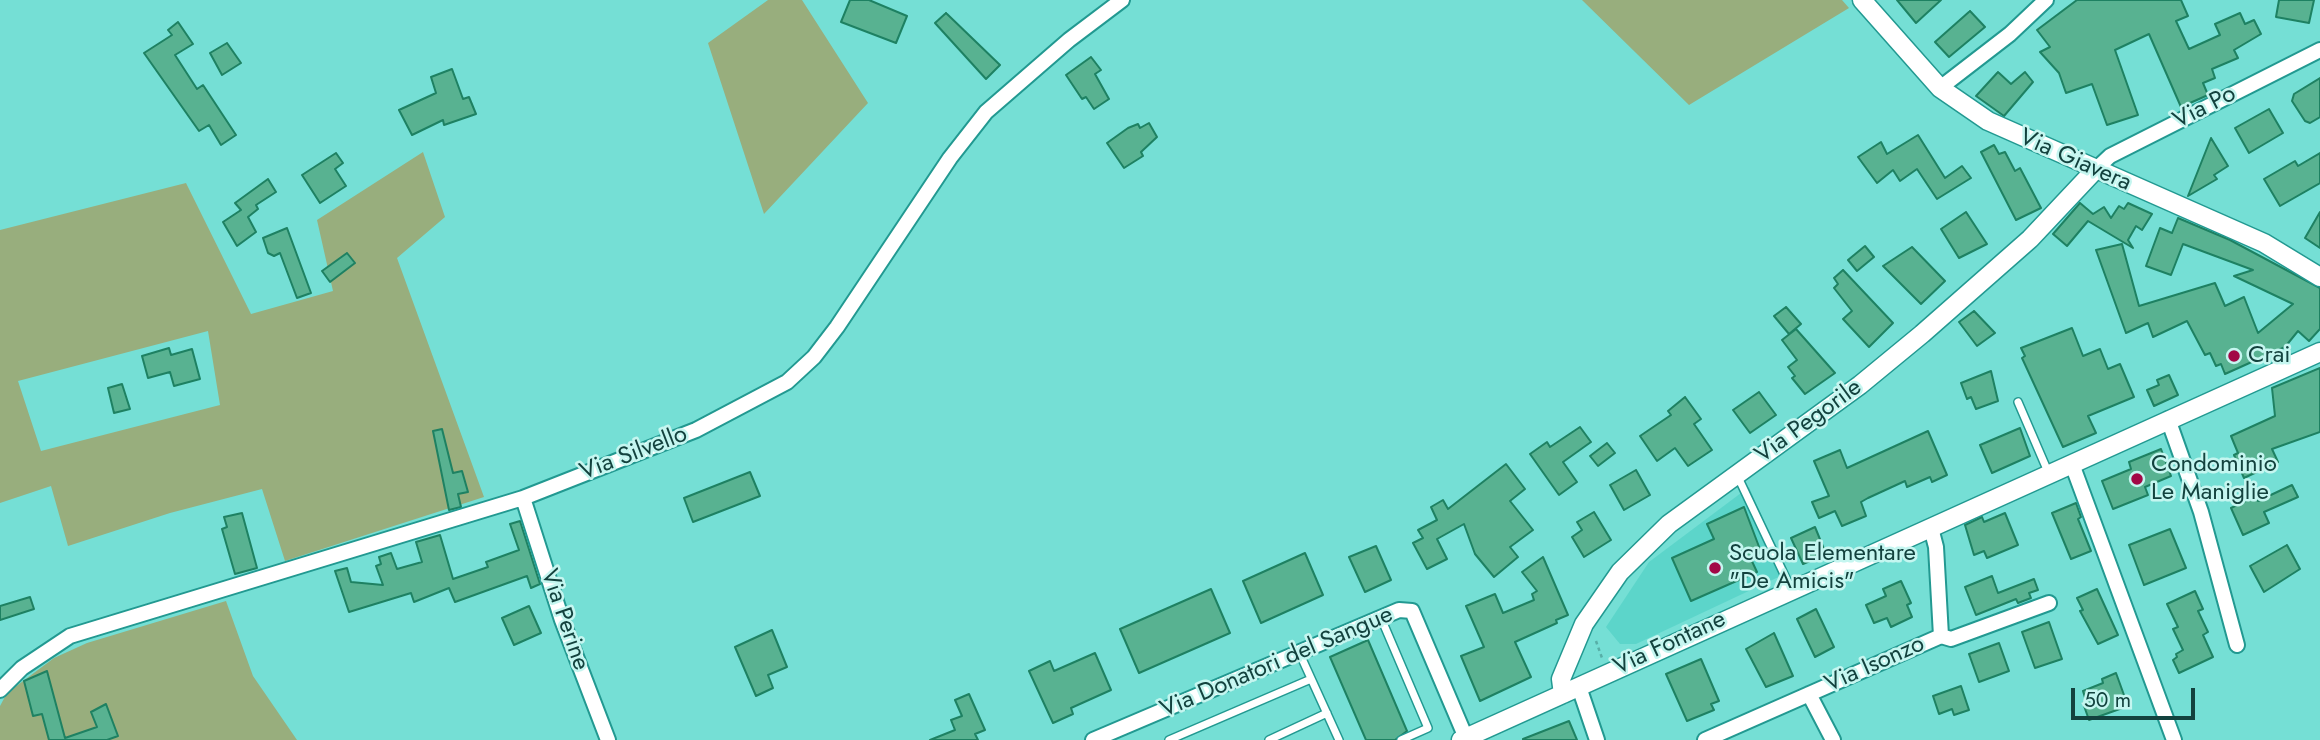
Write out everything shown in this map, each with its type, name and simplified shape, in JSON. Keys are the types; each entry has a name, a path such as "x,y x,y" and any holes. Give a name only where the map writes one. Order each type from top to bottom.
{"street":[{"name":"Via Silvello","path":"0,690 22,668 70,636 523,498 696,430 787,382 814,356 837,327 950,158 986,112 1069,40 1122,0"},
{"name":"Via Giavera","path":"1862,0 1940,88 1988,121 2264,243 2320,277"},
{"path":"1940,88 2010,34 2046,0"},
{"name":"Via Po","path":"2094,170 2110,156 2320,50"},
{"name":"Via Pegorile","path":"1571,690 1561,679 1584,624 1620,572 1669,524 1860,385 1922,334 2030,240 2094,170"},
{"name":"Via Fontane","path":"1464,739 1755,605 1792,592 2320,352"},
{"path":"2168,419 2201,512 2237,645"},
{"path":"2071,464 2174,740"},
{"name":"Via Perine","path":"523,498 562,620 608,740"},
{"name":"Via Isonzo","path":"1931,528 1936,547 1941,636"},
{"name":"Via Isonzo","path":"1705,740 1941,636 1951,639 2049,603"},
{"name":"Via Donatori del Sangue","path":"1093,740 1399,610 1412,611 1464,739"},
{"path":"1571,690 1597,740"},
{"name":"Via Isonzo","path":"1809,694 1833,740"}],"lane":[{"path":"2018,402 2049,474"},
{"path":"1737,474 1792,592"},
{"path":"1381,618 1428,728 1401,740"},
{"path":"1299,652 1339,740"},
{"path":"1169,740 1311,679"},
{"path":"1269,740 1327,713"}],"shaded area":[{"path":"768,0 802,0 868,103 764,214 708,43"},
{"path":"1582,0 1842,0 1849,8 1689,105"},
{"path":"423,152 445,217 397,258 484,497 285,561 262,489 170,513 68,546 51,486 0,503 0,230 186,183 251,314 333,291 317,220","holes":["208,331 220,405 41,451 18,381"]},
{"name":"Scuola Elementare \"De Amicis\"","path":"1749,487 1787,573 1636,644 1620,644 1606,627 1649,562"},
{"path":"226,601 253,676 297,740 0,740 0,706 7,693 54,658 87,643"}],"building":[{"path":"850,0 869,0 907,16 896,43 841,22"},
{"path":"1897,0 1941,0 1916,23"},
{"path":"2077,0 2181,0 2188,16 2176,21 2189,49 2220,35 2215,24 2240,13 2245,24 2254,20 2261,34 2234,50 2238,58 2212,69 2215,78 2203,83 2208,95 2181,107 2149,34 2115,50 2138,115 2107,125 2092,84 2066,93 2059,73 2040,52 2050,47 2037,30"},
{"path":"2279,0 2314,0 2309,23 2276,17"},
{"path":"1970,11 1985,27 1949,57 1935,42"},
{"path":"946,13 1000,65 986,79 935,23"},
{"path":"178,22 193,44 175,55 197,89 203,85 236,135 221,145 209,125 199,131 144,53 172,35 168,30"},
{"path":"227,43 241,63 222,75 210,53"},
{"path":"1091,57 1101,70 1095,74 1109,99 1094,109 1086,97 1082,99 1066,75"},
{"path":"452,69 463,99 469,97 476,114 444,125 443,120 412,135 399,110 436,93 431,77"},
{"path":"1998,72 2011,84 2025,72 2033,82 2004,116 1976,96"},
{"path":"2320,78 2320,117 2310,123 2305,121 2292,101 2294,94"},
{"path":"2269,109 2283,133 2249,153 2235,128"},
{"path":"1149,123 1157,137 1141,152 1143,156 1124,168 1107,143 1128,128 1138,124 1140,128"},
{"path":"1918,135 1945,178 1962,166 1971,178 1937,199 1917,169 1900,181 1893,170 1877,183 1858,157 1881,142 1887,154"},
{"path":"2211,138 2228,166 2214,175 2217,179 2188,196"},
{"path":"1994,145 1999,154 2005,152 2015,171 2020,168 2041,208 2016,220 1981,152"},
{"path":"336,153 343,163 335,169 346,186 320,203 302,175"},
{"path":"2320,153 2320,183 2280,206 2264,179 2295,161 2298,166"},
{"path":"268,179 276,192 256,205 258,209 248,217 256,232 237,246 223,222 241,210 235,203"},
{"path":"2080,203 2093,214 2104,207 2111,218 2119,206 2124,209 2128,203 2152,214 2142,230 2136,226 2128,240 2133,248 2088,221 2067,246 2053,234"},
{"path":"1966,212 1987,244 1959,258 1941,229"},
{"path":"2320,212 2320,248 2305,238"},
{"path":"2178,218 2230,240 2320,288 2320,329 2309,341 2298,331 2285,347 2225,374 2221,364 2216,366 2210,353 2205,355 2187,321 2153,337 2148,323 2126,333 2096,250 2122,244 2139,306 2215,283 2225,306 2244,297 2258,333 2293,304 2234,276 2253,270 2183,244 2171,275 2146,266 2160,228 2172,233"},
{"path":"287,228 311,293 297,298 280,253 274,256 268,253 263,238"},
{"path":"1865,246 1874,257 1857,271 1848,260"},
{"path":"1912,247 1945,281 1921,304 1883,266"},
{"path":"347,253 355,263 330,282 322,271"},
{"path":"1843,270 1893,323 1869,347 1843,319 1852,311 1834,288 1838,284 1834,278"},
{"path":"1786,307 1801,324 1789,334 1774,316"},
{"path":"1974,311 1995,333 1977,346 1959,322"},
{"path":"2072,328 2083,356 2100,349 2108,369 2120,364 2134,397 2088,416 2096,433 2063,447 2022,358 2025,356 2021,348"},
{"path":"1796,329 1835,373 1805,394 1792,378 1795,376 1788,367 1797,360 1782,340"},
{"path":"169,348 171,355 192,349 200,379 174,386 170,372 148,378 142,356"},
{"path":"2320,368 2320,432 2272,449 2278,462 2244,478 2234,455 2238,453 2231,436 2275,416 2272,388"},
{"path":"1991,371 1998,401 1976,409 1971,397 1967,399 1961,383"},
{"path":"2169,375 2178,395 2154,406 2147,390 2159,385 2157,380"},
{"path":"122,384 130,409 114,413 108,388"},
{"path":"1759,392 1776,415 1750,433 1733,410"},
{"path":"1685,397 1701,419 1694,424 1712,450 1688,466 1675,448 1657,461 1640,436 1671,415 1668,411"},
{"path":"1580,427 1591,442 1563,462 1577,482 1559,495 1530,454 1547,442 1550,447"},
{"path":"2020,428 2030,456 1992,473 1980,445"},
{"path":"442,429 453,473 462,471 468,492 458,494 461,507 449,510 433,431"},
{"path":"1928,431 1947,475 1932,482 1930,477 1907,487 1905,481 1868,498 1861,502 1866,516 1842,526 1835,511 1819,518 1812,502 1829,496 1814,461 1840,450 1847,468"},
{"path":"1607,443 1615,453 1598,466 1590,456"},
{"name":"Condominio Le Maniglie","path":"2161,449 2171,476 2145,487 2148,495 2113,509 2102,481 2131,469 2129,462"},
{"path":"1506,464 1525,489 1510,501 1533,530 1510,547 1518,557 1494,577 1475,554 1464,524 1437,539 1447,559 1427,569 1413,543 1423,538 1418,530 1437,520 1431,507 1443,500 1448,509"},
{"path":"1636,470 1650,495 1624,510 1610,485"},
{"path":"750,472 760,496 693,522 684,498"},
{"path":"2292,485 2298,497 2264,512 2269,523 2243,535 2231,508 2256,496 2258,501"},
{"path":"2076,503 2081,517 2078,519 2091,551 2071,559 2052,513"},
{"path":"1744,507 1761,552 1750,557 1757,572 1691,601 1672,558 1714,539 1707,524"},
{"path":"1594,512 1611,540 1584,557 1572,537 1582,530 1577,522"},
{"path":"242,513 257,568 235,574 222,529 227,527 224,517"},
{"path":"2005,513 2018,545 1987,558 1984,551 1974,555 1965,525 1982,517 1984,522"},
{"path":"520,521 540,584 531,588 527,576 455,602 449,588 414,602 411,593 349,612 335,571 347,568 351,582 383,585 376,566 381,564 379,557 391,553 397,569 422,562 416,542 440,535 453,579 488,567 486,562 519,550 510,524"},
{"path":"1815,527 1826,554 1803,564 1791,538"},
{"path":"2170,529 2186,568 2144,585 2129,545"},
{"path":"2287,545 2300,569 2264,592 2250,566"},
{"path":"1376,546 1391,580 1365,592 1349,557"},
{"path":"1305,553 1323,595 1261,623 1243,581"},
{"path":"1543,557 1568,615 1556,620 1557,623 1515,642 1531,677 1480,701 1461,656 1484,647 1466,606 1495,594 1503,613 1534,600 1532,594 1537,591 1522,572"},
{"path":"1992,576 1998,593 2034,579 2038,590 2029,593 2031,598 2018,603 2016,599 1976,615 1965,587"},
{"path":"1901,581 1911,603 1907,605 1912,617 1891,627 1887,618 1874,623 1866,605 1886,596 1883,589"},
{"path":"1211,589 1230,633 1139,673 1120,629"},
{"path":"2097,589 2118,635 2098,644 2080,611 2083,610 2077,598"},
{"path":"2195,591 2203,609 2198,611 2208,632 2203,635 2213,657 2179,673 2173,660 2177,657 2176,654 2183,650 2173,629 2178,627 2167,604"},
{"path":"30,597 34,609 0,620 0,606"},
{"path":"529,606 541,633 514,645 502,618"},
{"path":"1816,609 1834,647 1815,657 1797,619"},
{"path":"2049,622 2062,659 2035,668 2022,632"},
{"path":"772,630 787,667 768,675 773,688 756,696 735,647"},
{"path":"1774,633 1793,676 1766,687 1746,649"},
{"path":"1368,640 1407,731 1395,740 1366,740 1330,657"},
{"path":"1999,643 2009,671 1979,682 1969,654"},
{"path":"1095,653 1111,690 1071,708 1073,714 1053,723 1029,671 1050,661 1054,671"},
{"path":"1701,659 1719,701 1711,704 1714,710 1687,721 1666,674"},
{"path":"47,671 65,738 97,727 91,712 106,704 118,736 107,740 49,740 42,714 33,716 24,681"},
{"path":"2116,673 2128,706 2089,720 2083,703 2086,701 2083,691 2103,683 2102,679"},
{"path":"1961,686 1969,710 1954,715 1952,709 1939,714 1933,696"},
{"path":"969,694 985,730 975,734 978,740 930,740 955,730 951,720 962,716 955,700"},
{"path":"1569,721 1577,740 1523,740 1523,739"}],"place":[{"name":"Crai","path":"2234,356"},
{"name":"Condominio Le Maniglie","path":"2137,479"},
{"name":"Scuola Elementare \"De Amicis\"","path":"1715,568"}]}
